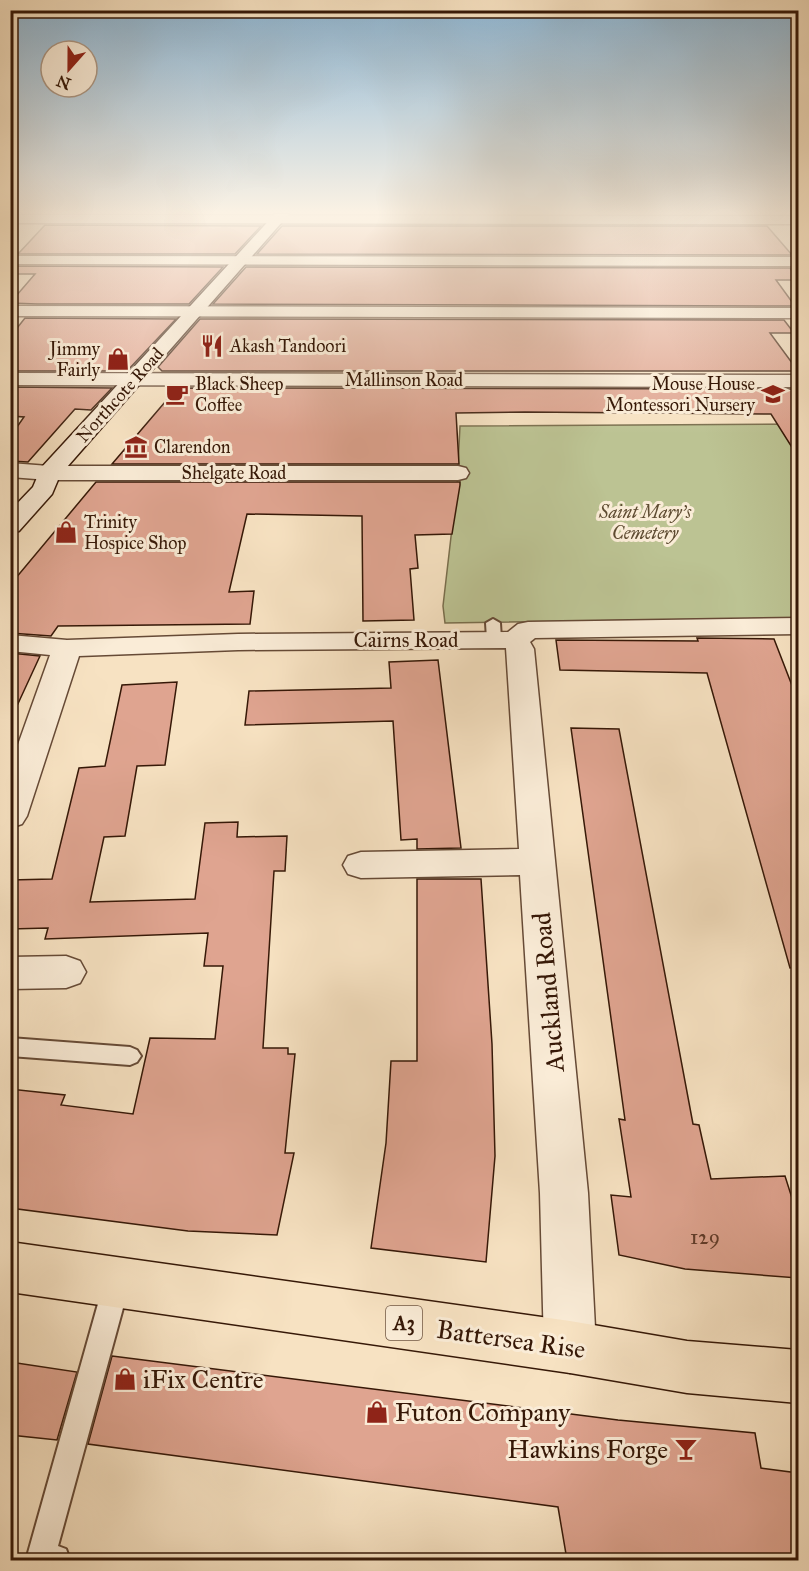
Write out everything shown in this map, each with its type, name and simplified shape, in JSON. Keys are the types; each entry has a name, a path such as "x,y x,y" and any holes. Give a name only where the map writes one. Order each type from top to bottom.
{"highway":[{"name":"Battersea Rise","path":"10,1267 570,1347 687,1367 798,1377"}],"street":[{"name":"Northcote Road","path":"10,526 44,489 50,473 216,287"},
{"path":"10,312 798,313"},
{"name":"Mallinson Road","path":"10,379 798,381"},
{"name":"Shelgate Road","path":"10,470 50,473 458,473"},
{"name":"Cairns Road","path":"10,643 67,648 501,634 528,630 798,626"},
{"name":"Auckland Road","path":"501,634 520,649 564,1194 570,1347"},
{"path":"10,816 67,648"},
{"path":"361,865 538,862"},
{"path":"10,973 66,972"}],"lane":[{"path":"10,1047 130,1056"},
{"path":"55,1560 40,1559 117,1282"}],"green space":[{"name":"Saint Mary's Cemetery","path":"798,424 798,618 445,623 443,606 457,485 460,426"}],"building":[{"path":"24,287 204,287 189,304 10,303"},
{"path":"228,287 781,287 795,306 213,304"},
{"path":"25,318 176,319 127,371 10,371 10,337"},
{"path":"200,319 784,320 794,333 770,333 798,371 162,371 158,367"},
{"path":"10,387 112,388 91,410 75,409 28,462 10,461 10,437 24,417 10,416"},
{"path":"177,388 794,389 798,396 798,457 771,414 525,412 456,413 459,464 112,464"},
{"path":"96,482 460,482 460,485 452,534 415,535 418,568 410,569 414,620 363,621 362,516 247,514 229,592 254,591 250,624 58,626 51,636 10,633 10,585"},
{"path":"697,638 774,639 798,701 798,967 790,968 707,673 560,670 556,640 698,641"},
{"path":"10,653 40,656 10,721"},
{"path":"438,660 461,848 417,849 417,839 401,840 393,721 245,725 249,691 391,688 389,662"},
{"path":"177,682 165,765 137,766 125,836 104,837 90,902 195,899 205,823 238,822 237,837 287,836 285,871 274,871 263,1048 288,1048 288,1054 295,1054 285,1153 294,1153 277,1235 188,1231 10,1208 10,1089 65,1095 61,1105 133,1114 150,1038 215,1039 223,966 204,966 208,933 45,939 48,928 10,929 10,880 52,879 79,768 105,766 122,685"},
{"path":"571,728 619,729 693,1124 699,1125 711,1179 785,1176 798,1217 798,1278 685,1269 619,1255 611,1195 631,1197 619,1119 625,1120"},
{"path":"417,879 481,879 492,1044 495,1156 486,1262 371,1248 386,1143 391,1061 417,1061"},
{"path":"112,1356 618,1420 755,1433 761,1468 798,1473 798,1560 567,1560 558,1507 88,1444"},
{"path":"10,1362 77,1372 57,1440 10,1435"}],"place":[{"name":"Akash Tandoori","path":"212,346"},
{"name":"Jimmy Fairly","path":"118,359"},
{"name":"Black Sheep Coffee","path":"177,394"},
{"name":"Mouse House Montessori Nursery","path":"773,394"},
{"name":"Clarendon","path":"136,447"},
{"name":"Trinity Hospice Shop","path":"66,532"},
{"name":"iFix Centre","path":"125,1379"},
{"name":"Futon Company","path":"377,1412"},
{"name":"Hawkins Forge","path":"686,1449"}]}
